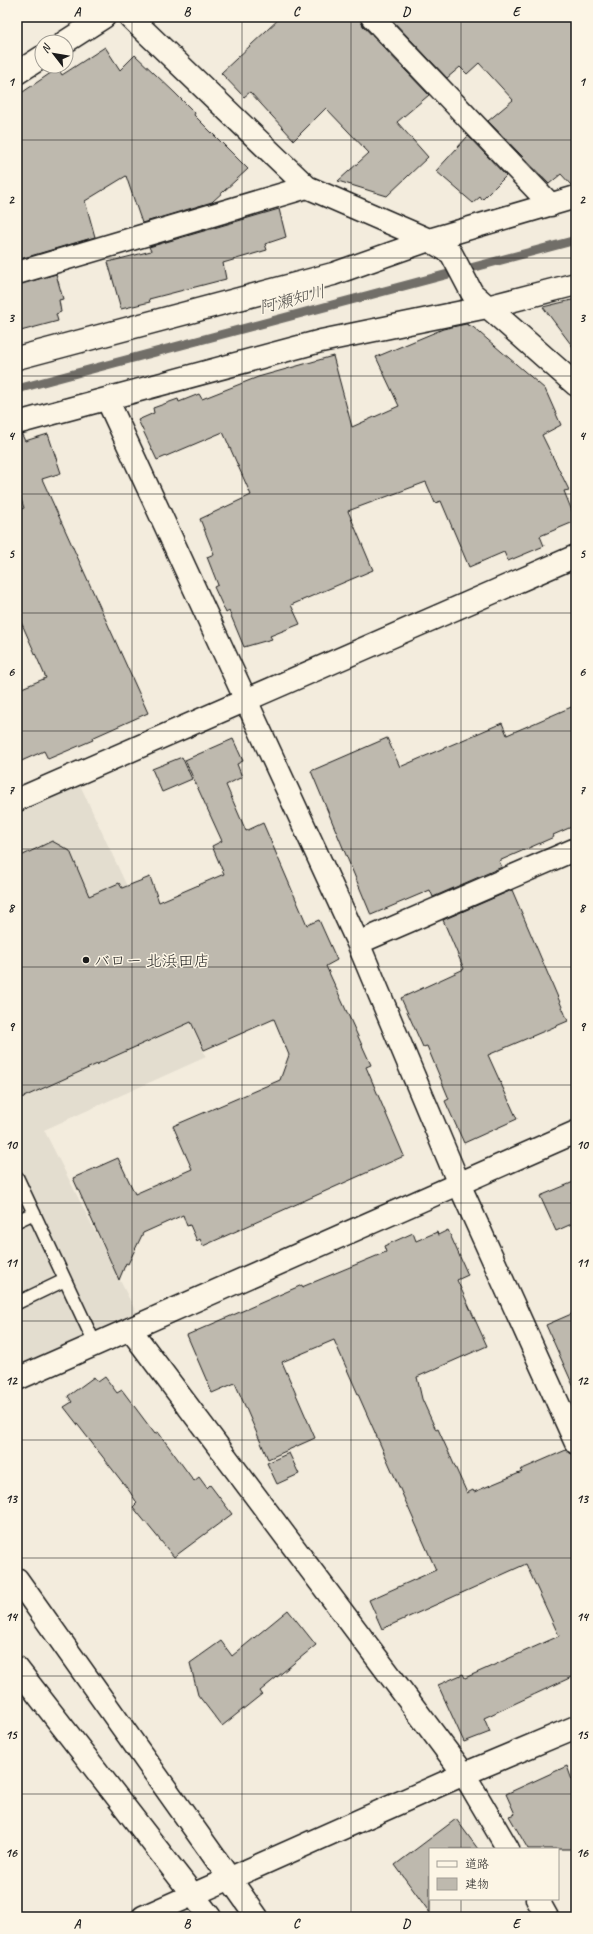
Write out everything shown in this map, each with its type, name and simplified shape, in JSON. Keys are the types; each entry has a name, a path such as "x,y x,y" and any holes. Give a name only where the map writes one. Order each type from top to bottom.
{"street":[{"path":"74,36 104,17"},
{"path":"130,17 307,187 430,240 450,253 479,300 576,385"},
{"path":"372,17 551,205"},
{"path":"17,73 34,62"},
{"path":"17,273 307,187"},
{"path":"17,358 333,274 430,240 576,197"},
{"path":"17,423 479,300 576,284"},
{"path":"107,399 358,943 459,1184 576,1443"},
{"path":"17,800 576,556"},
{"path":"358,943 576,849"},
{"path":"17,1379 576,1132"},
{"path":"130,1329 464,1774 507,1848"},
{"path":"17,1579 229,1879 258,1917"},
{"path":"17,1668 210,1917"},
{"path":"143,1917 464,1774 576,1727"},
{"path":"538,1900 547,1917"}],"lane":[{"path":"17,1177 95,1344"},
{"path":"17,1221 34,1213"},
{"path":"17,1303 65,1280"}],"shaded area":[{"path":"75,774 206,1057 44,1130 142,1324 17,1379 17,800"}],"building":[{"path":"281,17 360,17 363,26 429,95 397,122 428,157 387,196 338,181 369,153 326,108 294,140 250,92 244,97 221,73"},
{"path":"389,17 576,17 576,185 571,185 561,174 549,184 488,121 513,100 479,63 467,74 460,67 447,78"},
{"path":"105,47 120,70 135,55 195,113 194,115 248,169 212,202 142,223 126,176 85,201 95,237 17,260 17,96 49,74 74,74 74,67"},
{"path":"468,136 506,176 482,200 480,197 473,203 436,171"},
{"path":"279,209 286,237 265,244 267,250 223,263 226,279 149,299 150,302 121,309 108,262 151,251 149,247"},
{"path":"56,274 63,299 59,300 61,312 56,314 58,321 17,332 17,285"},
{"path":"576,299 576,351 543,307"},
{"path":"466,324 473,327 545,389 561,425 542,435 569,490 564,491 576,521 540,536 544,546 508,561 504,552 469,567 441,501 435,503 426,482 348,511 373,570 291,605 300,624 270,636 272,639 244,647 229,611 226,613 214,587 218,585 207,557 214,554 200,519 251,495 223,432 157,460 138,420 154,413 153,408 178,399 179,402 199,394 202,399 258,377 333,356 352,427 399,406 376,357 443,329"},
{"path":"48,434 61,473 42,479 148,713 92,738 93,740 48,759 44,751 17,763 17,690 46,678 17,613 17,511 24,508 17,487 17,435 22,435 25,441"},
{"path":"576,705 576,825 553,835 554,837 499,861 502,867 433,897 430,890 371,915 311,771 387,738 400,767 502,723 507,735"},
{"path":"233,739 243,761 237,764 242,777 226,785 246,831 263,823 307,925 319,920 337,960 326,966 371,1065 366,1067 404,1156 203,1246 200,1239 197,1241 190,1225 187,1226 183,1215 143,1233 128,1264 126,1263 119,1280 73,1178 118,1158 135,1194 192,1169 173,1126 280,1080 289,1055 274,1019 204,1050 191,1022 17,1100 17,858 52,841 70,851 89,896 119,883 122,888 150,877 159,902 224,874 212,846 222,841 185,760"},
{"path":"182,757 192,779 162,792 152,769"},
{"path":"512,890 568,1021 488,1055 517,1119 464,1143 445,1101 449,1099 427,1046 423,1047 401,998 464,969 443,920"},
{"path":"576,1181 576,1222 556,1231 540,1196"},
{"path":"448,1230 468,1275 457,1280 487,1346 417,1377 422,1399 436,1430 438,1429 467,1493 473,1490 474,1492 522,1472 520,1470 566,1450 569,1453 576,1455 576,1675 484,1718 490,1732 464,1742 438,1685 463,1674 465,1678 559,1636 526,1564 382,1629 369,1600 436,1570 334,1340 282,1362 315,1438 268,1459 235,1383 212,1393 187,1335 302,1285 302,1287 386,1252 384,1246 413,1233 416,1241 437,1232 438,1235"},
{"path":"576,1312 576,1392 546,1325"},
{"path":"94,1377 98,1382 105,1377 117,1393 122,1390 155,1434 158,1432 194,1481 199,1477 207,1488 210,1485 232,1514 174,1557 133,1507 137,1503 130,1492 64,1407 72,1402 68,1396"},
{"path":"289,1453 299,1474 277,1484 267,1463"},
{"path":"288,1610 316,1645 260,1691 262,1694 222,1726 198,1695 190,1663 221,1641 232,1656"},
{"path":"567,1766 576,1791 576,1849 527,1848 509,1816 515,1814 506,1794"},
{"path":"456,1819 477,1848 429,1848 430,1913 395,1865"}],"waterway":[{"name":"阿瀬知川","path":"17,389 576,240"}],"place":[{"name":"バロー 北浜田店","path":"86,960"}]}
